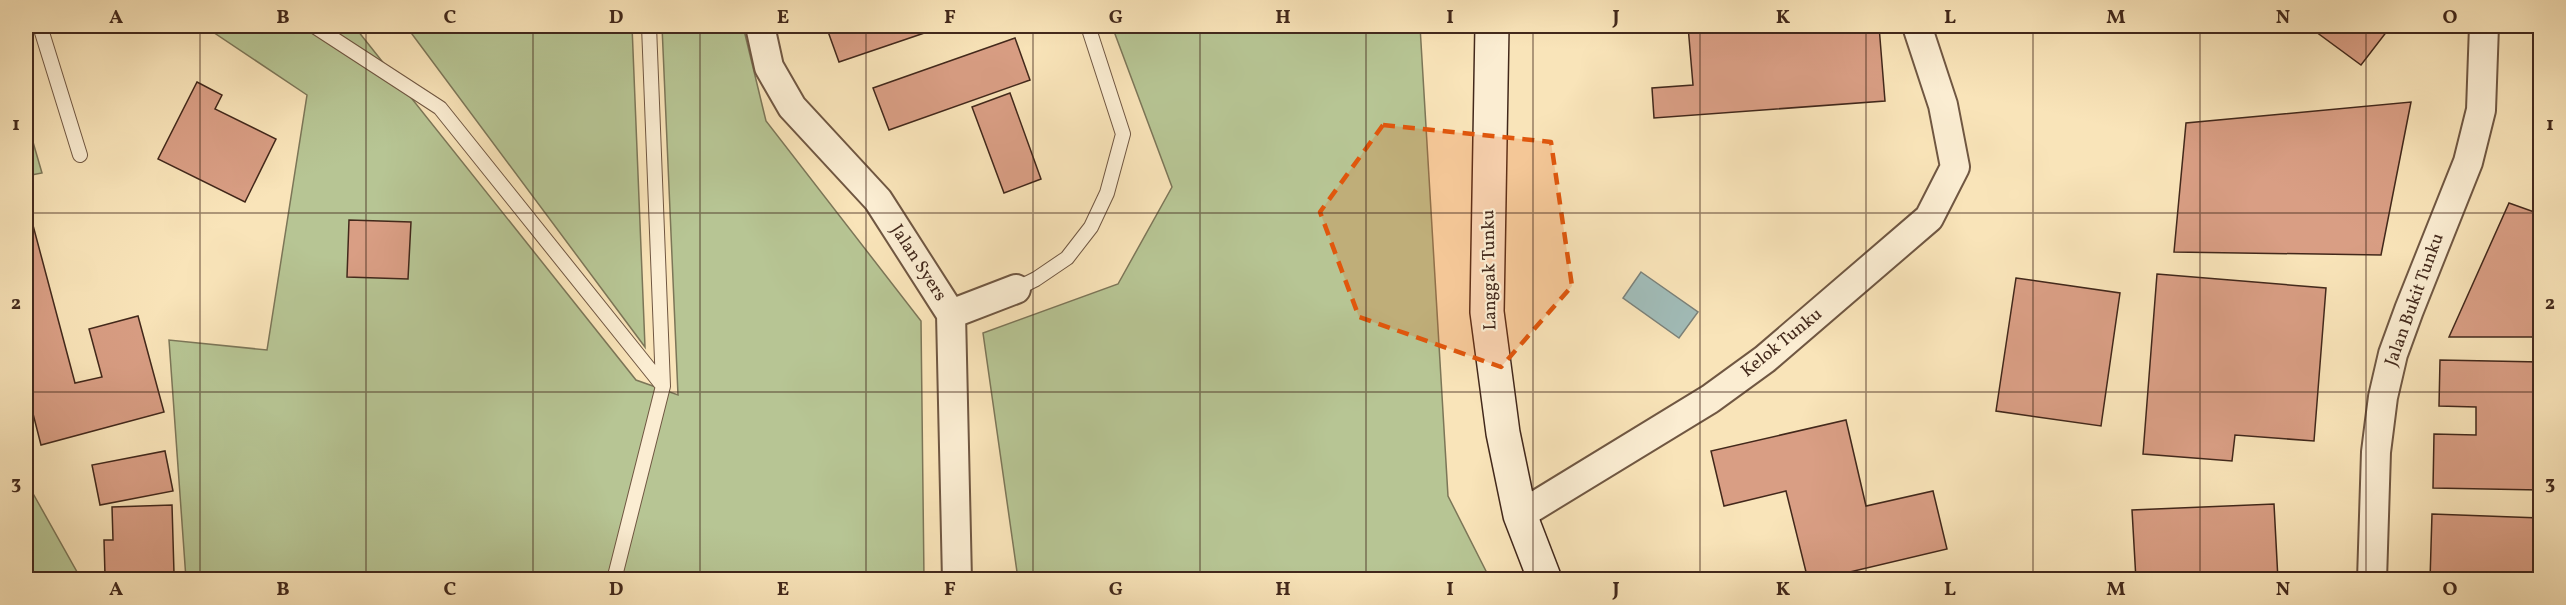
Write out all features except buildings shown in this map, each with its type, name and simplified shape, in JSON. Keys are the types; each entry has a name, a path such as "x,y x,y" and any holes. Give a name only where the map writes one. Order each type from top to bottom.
{"street":[{"name":"Jalan Syers","path":"760,26 769,67 792,107 878,200 951,314 957,579"},
{"name":"Langgak Tunku","path":"1492,26 1487,312 1503,433 1520,515 1545,579"},
{"name":"Kelok Tunku","path":"1520,515 1710,399 1765,359 1929,218 1955,167 1943,105 1917,26"},
{"name":"Jalan Bukit Tunku","path":"2372,579 2376,452 2383,397 2393,354 2468,162 2481,110 2484,26"},
{"path":"951,314 1016,288"}],"lane":[{"path":"40,26 80,155"},
{"path":"314,26 440,108 663,386"},
{"path":"614,579 663,386 650,26"},
{"path":"1016,288 1036,279 1067,258 1091,227 1107,193 1123,135 1088,26"}],"highlighted area":[{"path":"1383,125 1551,142 1572,286 1501,367 1359,317 1320,212"}],"green space":[{"path":"204,26 354,26 636,380 678,395 662,26 743,26 766,121 921,321 924,579 186,579 169,340 267,350 307,95"},
{"path":"406,26 632,26 645,347"},
{"path":"1112,26 1420,26 1448,496 1490,579 1018,579 983,333 1118,284 1172,187"},
{"path":"26,118 42,173 26,176"},
{"path":"26,481 81,579 26,579"}],"water":[{"path":"1641,272 1698,312 1679,338 1623,298"}]}
